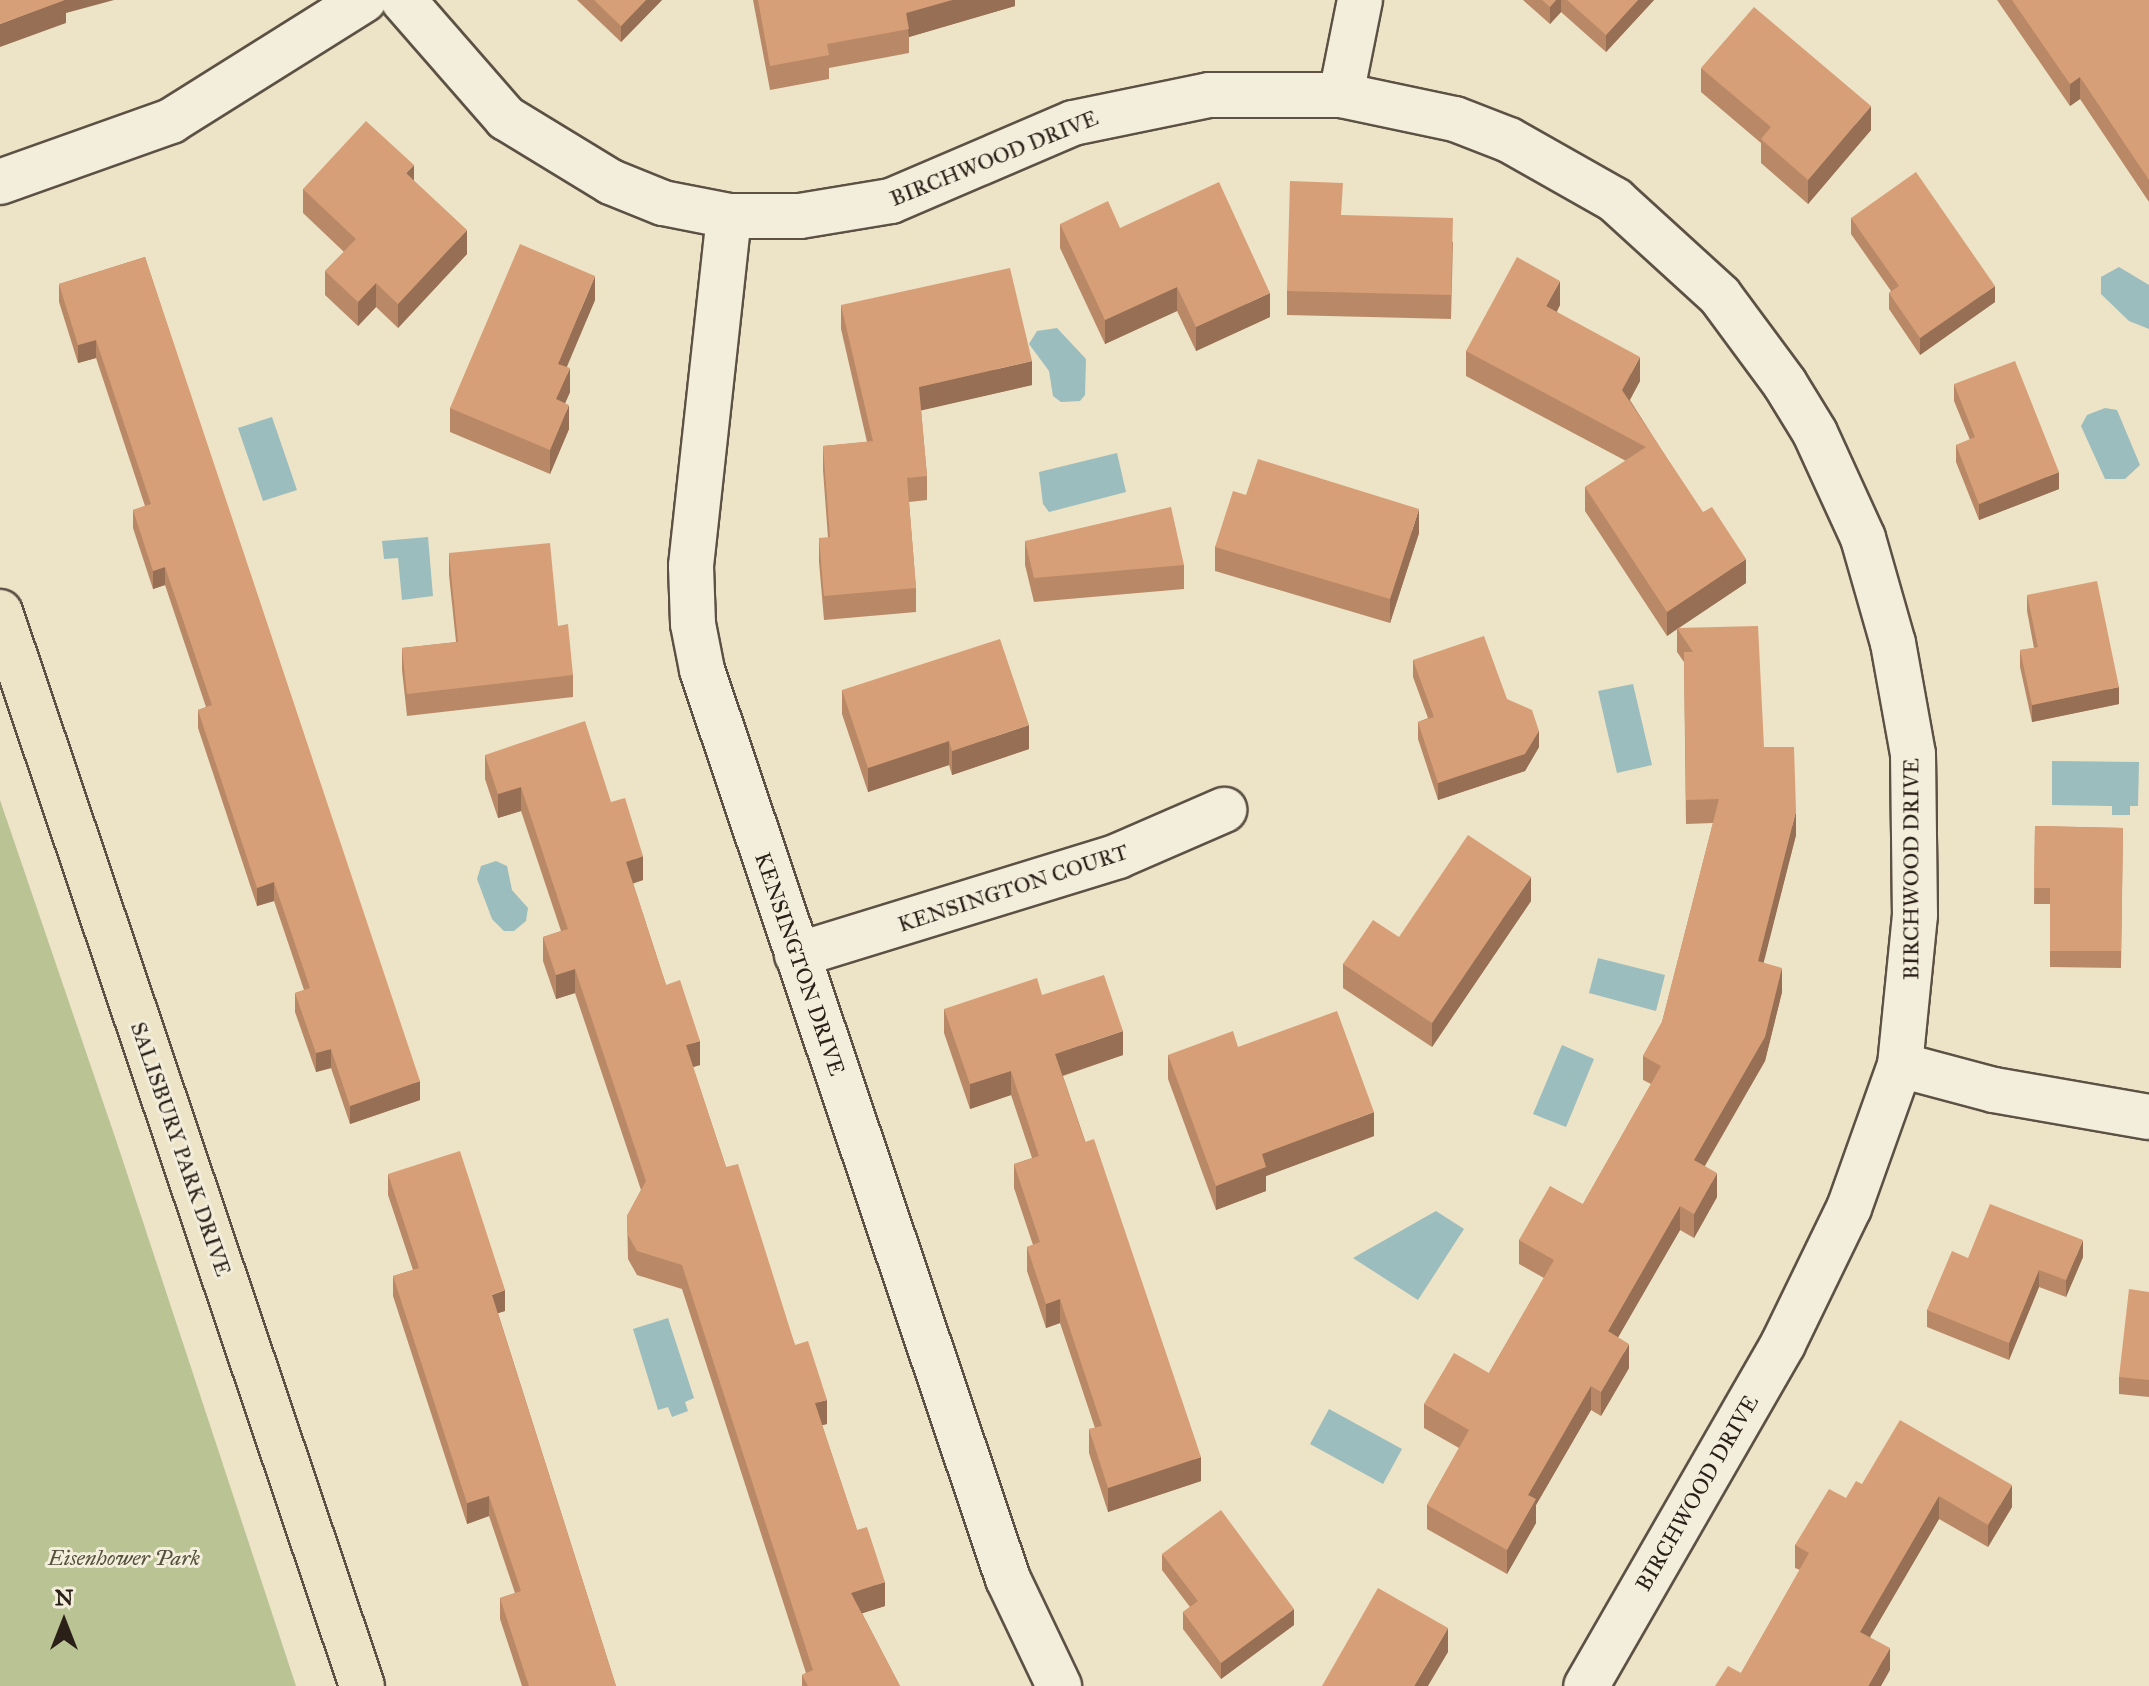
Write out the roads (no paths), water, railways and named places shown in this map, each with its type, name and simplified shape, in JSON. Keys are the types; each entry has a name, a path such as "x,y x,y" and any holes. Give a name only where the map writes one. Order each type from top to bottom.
{"main road":[{"name":"SALISBURY PARK DRIVE","path":"0,612 362,1686"}],"street":[{"path":"0,182 171,121 364,0"},
{"name":"BIRCHWOOD DRIVE","path":"403,0 506,118 611,182 663,203 729,216 800,216 891,201 1073,123 1129,108 1222,94 1341,95 1399,104 1496,135 1615,200 1720,296 1815,433 1855,515 1876,577 1913,754 1915,915 1900,1065 1849,1208 1783,1344 1586,1686"},
{"path":"1341,95 1360,0"},
{"name":"KENSINGTON DRIVE","path":"729,216 693,538 692,610 715,714 1008,1579 1059,1686"},
{"name":"KENSINGTON COURT","path":"797,955 1106,861 1224,810"},
{"path":"1900,1065 1994,1090 2149,1117"}],"water":[{"path":"2119,267 2149,285 2149,329 2129,321 2101,294 2101,277"},
{"path":"1057,328 1086,359 1085,395 1080,401 1061,402 1053,396 1049,371 1029,344 1037,331"},
{"path":"2105,408 2117,410 2140,465 2125,479 2105,479 2081,426 2087,415"},
{"path":"272,417 297,490 263,501 238,428"},
{"path":"1117,453 1126,492 1049,512 1043,504 1039,472"},
{"path":"428,537 433,596 402,600 398,558 384,559 382,541"},
{"path":"1633,684 1652,765 1617,773 1598,691"},
{"path":"2052,761 2139,762 2138,806 2130,806 2130,815 2112,815 2112,806 2052,805"},
{"path":"496,861 507,866 512,890 528,908 526,921 514,931 504,931 492,919 477,879 481,866"},
{"path":"1598,958 1665,975 1656,1011 1589,993"},
{"path":"1562,1045 1594,1059 1566,1127 1533,1114"},
{"path":"1436,1211 1464,1229 1418,1300 1353,1258"},
{"path":"668,1318 694,1398 685,1402 688,1411 672,1417 668,1407 658,1410 633,1329"},
{"path":"1329,1409 1402,1449 1383,1484 1310,1444"}],"park label":[{"name":"Eisenhower Park","path":"124,1558"}]}
